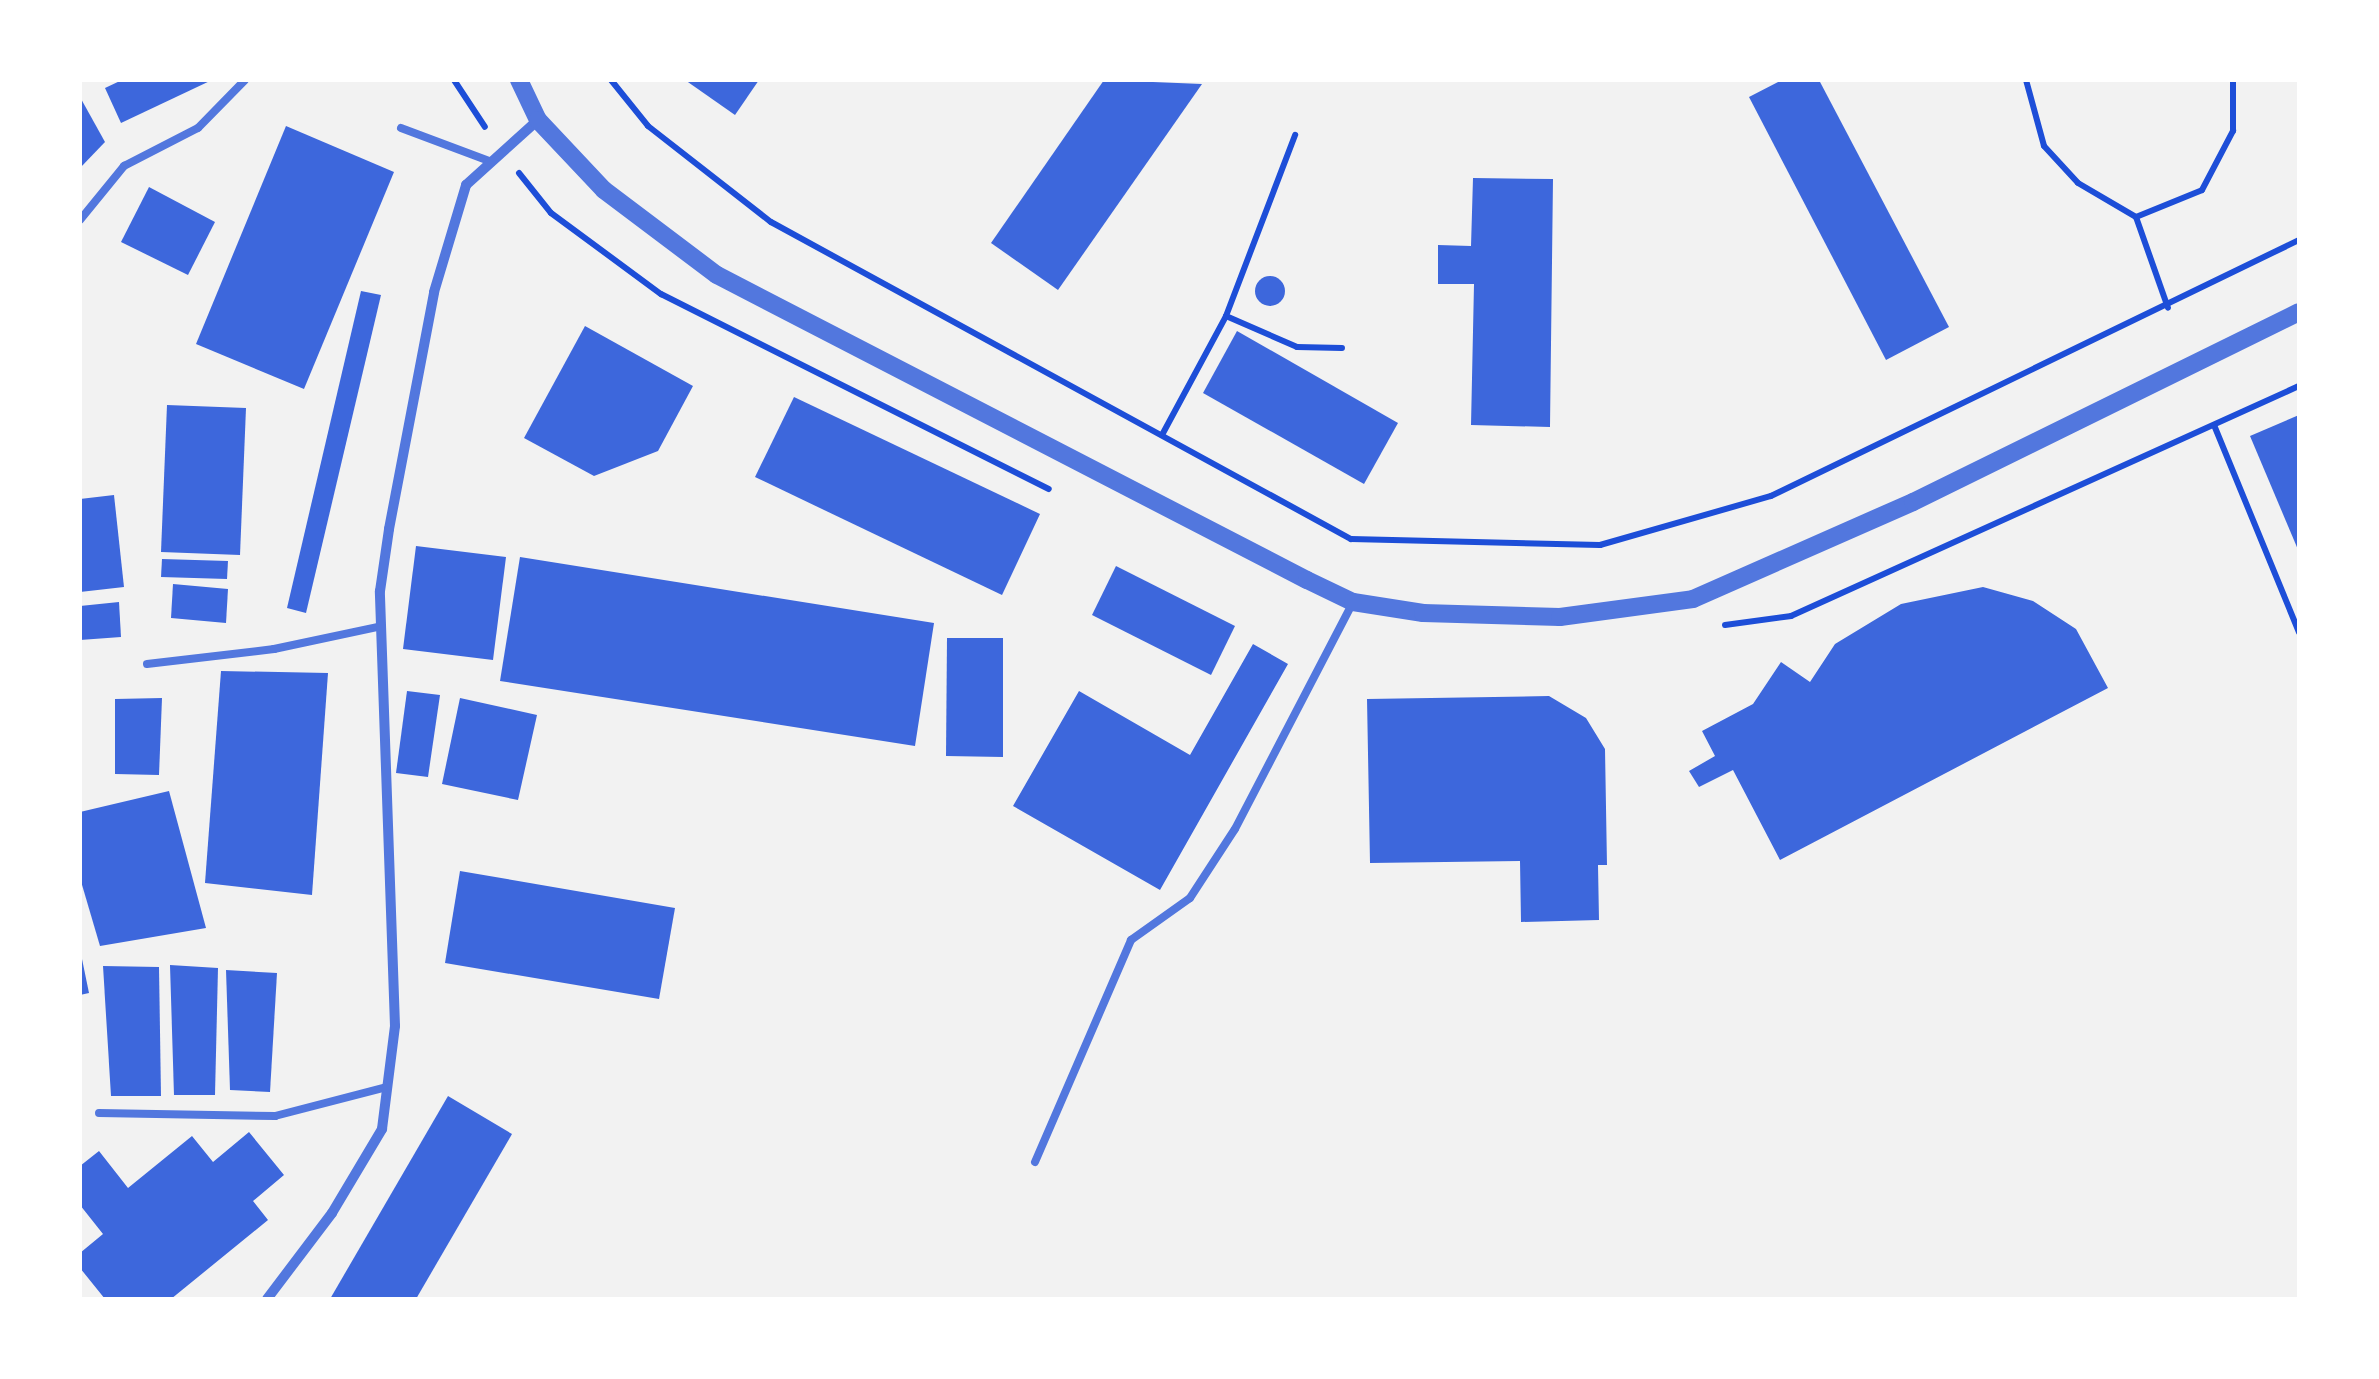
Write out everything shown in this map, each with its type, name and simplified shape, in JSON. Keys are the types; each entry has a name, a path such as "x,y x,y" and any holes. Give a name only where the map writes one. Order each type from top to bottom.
{"street":[{"path":"519,80 538,120 604,190 717,275 1354,602 1504,618 1636,611 1693,599 1897,510 2299,312"},
{"path":"267,1299 332,1213 382,1130 395,1026 382,626 389,529 434,292 466,186 538,120"}],"lane":[{"path":"80,220 124,166 198,128 245,80"},
{"path":"402,128 492,162"},
{"path":"1035,1162 1131,940 1199,884 1235,829 1354,602"},
{"path":"147,664 274,649 382,626"},
{"path":"98,1113 275,1116 387,1087"}],"path":[{"path":"611,80 648,126 771,222 1351,539 1600,544 1771,496 2168,308 2299,240"},
{"path":"2026,80 2044,146 2078,183 2136,217 2168,308"},
{"path":"2136,217 2202,190 2234,130 2232,80"},
{"path":"1162,435 1226,316 1295,135"},
{"path":"1226,316 1297,347 1342,348"},
{"path":"1791,616 2299,386"},
{"path":"2214,425 2299,632"}],"building":[{"path":"122,80 212,80 121,123 105,88"},
{"path":"685,80 759,80 735,115"},
{"path":"1104,80 1202,84 1058,290 991,243"},
{"path":"1782,80 1819,80 1949,327 1886,360 1749,97"},
{"path":"80,97 105,142 80,168"},
{"path":"286,126 394,172 304,389 196,344"},
{"path":"1473,178 1553,179 1550,427 1471,425 1474,284 1438,284 1438,245 1471,246"},
{"path":"149,187 215,222 188,275 121,242"},
{"path":"1270,276 1281,280 1285,291 1281,302 1270,306 1259,302 1255,291 1259,280"},
{"path":"361,291 381,295 306,613 287,608"},
{"path":"585,326 693,386 658,451 594,476 524,438"},
{"path":"1237,331 1398,423 1364,484 1203,393"},
{"path":"794,397 1040,514 1002,595 755,477"},
{"path":"167,405 246,408 240,555 161,552"},
{"path":"2299,415 2299,552 2250,436"},
{"path":"114,495 124,587 80,592 80,499"},
{"path":"416,546 506,557 493,660 403,649"},
{"path":"520,557 934,623 915,746 500,681"},
{"path":"162,559 228,561 227,579 161,577"},
{"path":"1116,566 1235,626 1211,675 1092,615"},
{"path":"173,584 228,589 226,623 171,618"},
{"path":"1983,587 2033,601 2076,629 2108,688 1780,860 1733,770 1699,787 1689,771 1715,756 1702,731 1753,704 1781,662 1810,682 1835,644 1901,604"},
{"path":"119,602 121,637 80,640 80,606"},
{"path":"947,638 1003,638 1003,757 946,756"},
{"path":"1253,644 1288,664 1160,890 1013,806 1079,691 1190,755"},
{"path":"221,671 328,673 312,895 205,883"},
{"path":"407,691 440,695 428,777 396,773"},
{"path":"1549,696 1586,718 1605,749 1607,865 1598,865 1599,920 1521,922 1520,861 1370,863 1367,699"},
{"path":"162,698 159,775 115,774 115,699"},
{"path":"460,698 537,715 518,800 442,784"},
{"path":"169,791 206,928 100,946 80,878 80,812"},
{"path":"460,871 675,908 659,999 445,963"},
{"path":"80,960 89,993 80,995"},
{"path":"170,965 218,968 215,1095 174,1095"},
{"path":"103,966 159,967 161,1096 111,1096"},
{"path":"226,970 277,973 270,1092 230,1090"},
{"path":"448,1096 512,1134 416,1299 330,1299"},
{"path":"249,1132 284,1175 253,1201 268,1220 171,1299 105,1299 80,1268 80,1253 103,1234 80,1205 80,1166 99,1151 128,1188 192,1136 213,1162"}]}
